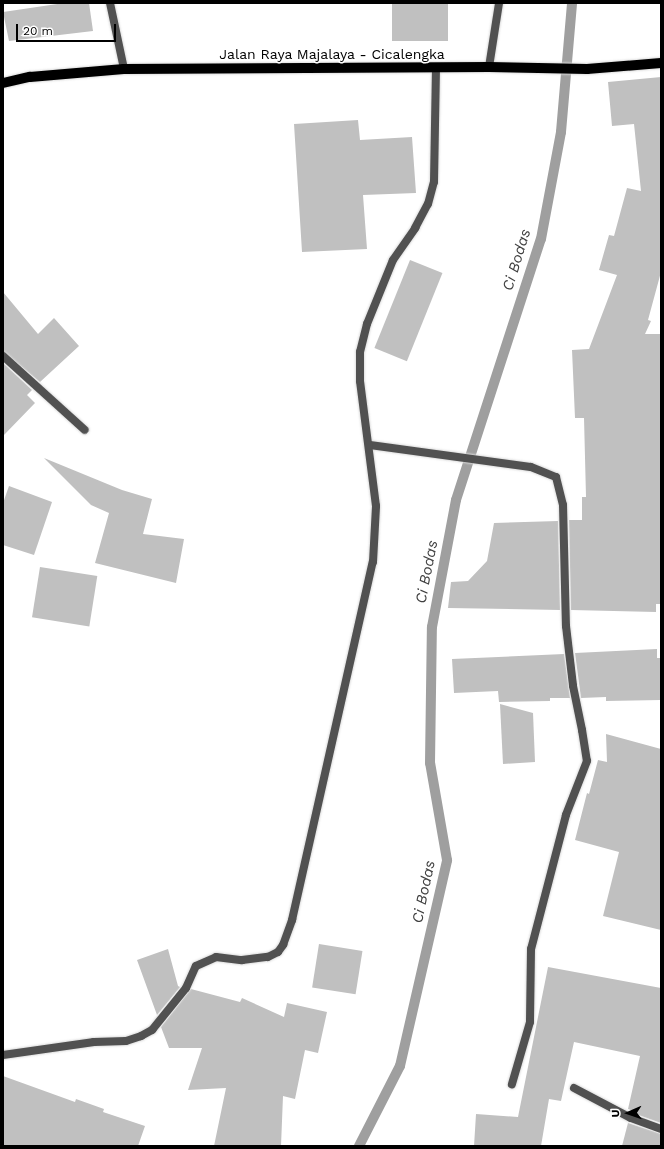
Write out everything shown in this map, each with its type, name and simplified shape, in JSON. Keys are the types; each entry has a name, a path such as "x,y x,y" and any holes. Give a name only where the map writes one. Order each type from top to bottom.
{"main road":[{"name":"Jalan Raya Majalaya - Cicalengka","path":"3,83 30,77 124,69 489,67 587,69 661,63"}],"street":[{"path":"110,3 124,69"},
{"path":"489,67 499,3"},
{"path":"3,1055 94,1042 126,1041 141,1036 152,1030 186,988 196,966 216,957 242,960 268,957 278,952 283,945 292,920 373,562 376,506 370,445 360,381 360,352 367,324 393,260 415,228 428,204 430,197 434,182 436,68"},
{"path":"3,356 85,430"},
{"path":"370,445 531,467 556,477 563,505 566,626 573,686 587,762 566,815 531,949 530,1022 512,1084"},
{"path":"574,1088 631,1118 661,1129"}],"building":[{"path":"64,3 89,3 93,31 9,41 3,12"},
{"path":"392,3 448,3 448,41 392,41"},
{"path":"661,77 661,272 648,320 651,321 645,334 661,334 661,604 656,604 656,612 571,610 569,520 582,520 582,497 586,497 584,418 575,418 572,350 589,349 617,275 599,270 609,235 614,236 627,188 641,191 634,124 612,126 608,82"},
{"path":"358,120 360,140 412,137 416,193 363,195 367,249 302,252 294,124"},
{"path":"410,260 442,273 407,361 374,348"},
{"path":"3,292 38,334 54,318 79,346 40,382 3,351"},
{"path":"3,363 32,390 27,395 35,403 3,436"},
{"path":"44,458 122,490 152,499 143,534 184,539 176,583 95,563 109,513 91,505"},
{"path":"9,486 52,502 34,555 3,545 3,503"},
{"path":"558,521 560,610 448,608 451,582 468,581 487,561 494,523"},
{"path":"40,567 97,576 89,626 32,617"},
{"path":"657,649 657,658 661,658 661,700 606,701 606,697 581,698 575,653"},
{"path":"564,654 570,698 550,698 550,701 499,702 498,691 454,693 452,659"},
{"path":"500,704 533,713 535,762 503,764"},
{"path":"606,734 661,749 661,930 603,916 619,852 575,840 587,793 589,794 598,760 607,762"},
{"path":"319,944 362,951 356,994 312,987"},
{"path":"168,949 178,986 180,987 157,1015 137,960"},
{"path":"548,967 661,988 661,1123 633,1113 628,1109 640,1056 574,1042 561,1101 549,1099 541,1146 474,1146 476,1114 518,1117"},
{"path":"191,989 240,1002 242,998 284,1017 287,1003 327,1012 318,1053 305,1050 295,1099 283,1096 281,1146 214,1146 226,1088 188,1090 202,1048 169,1048 161,1027"},
{"path":"3,1076 75,1102 76,1099 104,1109 103,1112 145,1126 138,1146 3,1146"},
{"path":"628,1123 661,1134 661,1146 622,1146"}],"waterway":[{"name":"Ci Bodas","path":"359,1146 400,1066 447,860 430,763 432,627 456,500 541,239 561,132 572,3"}]}
